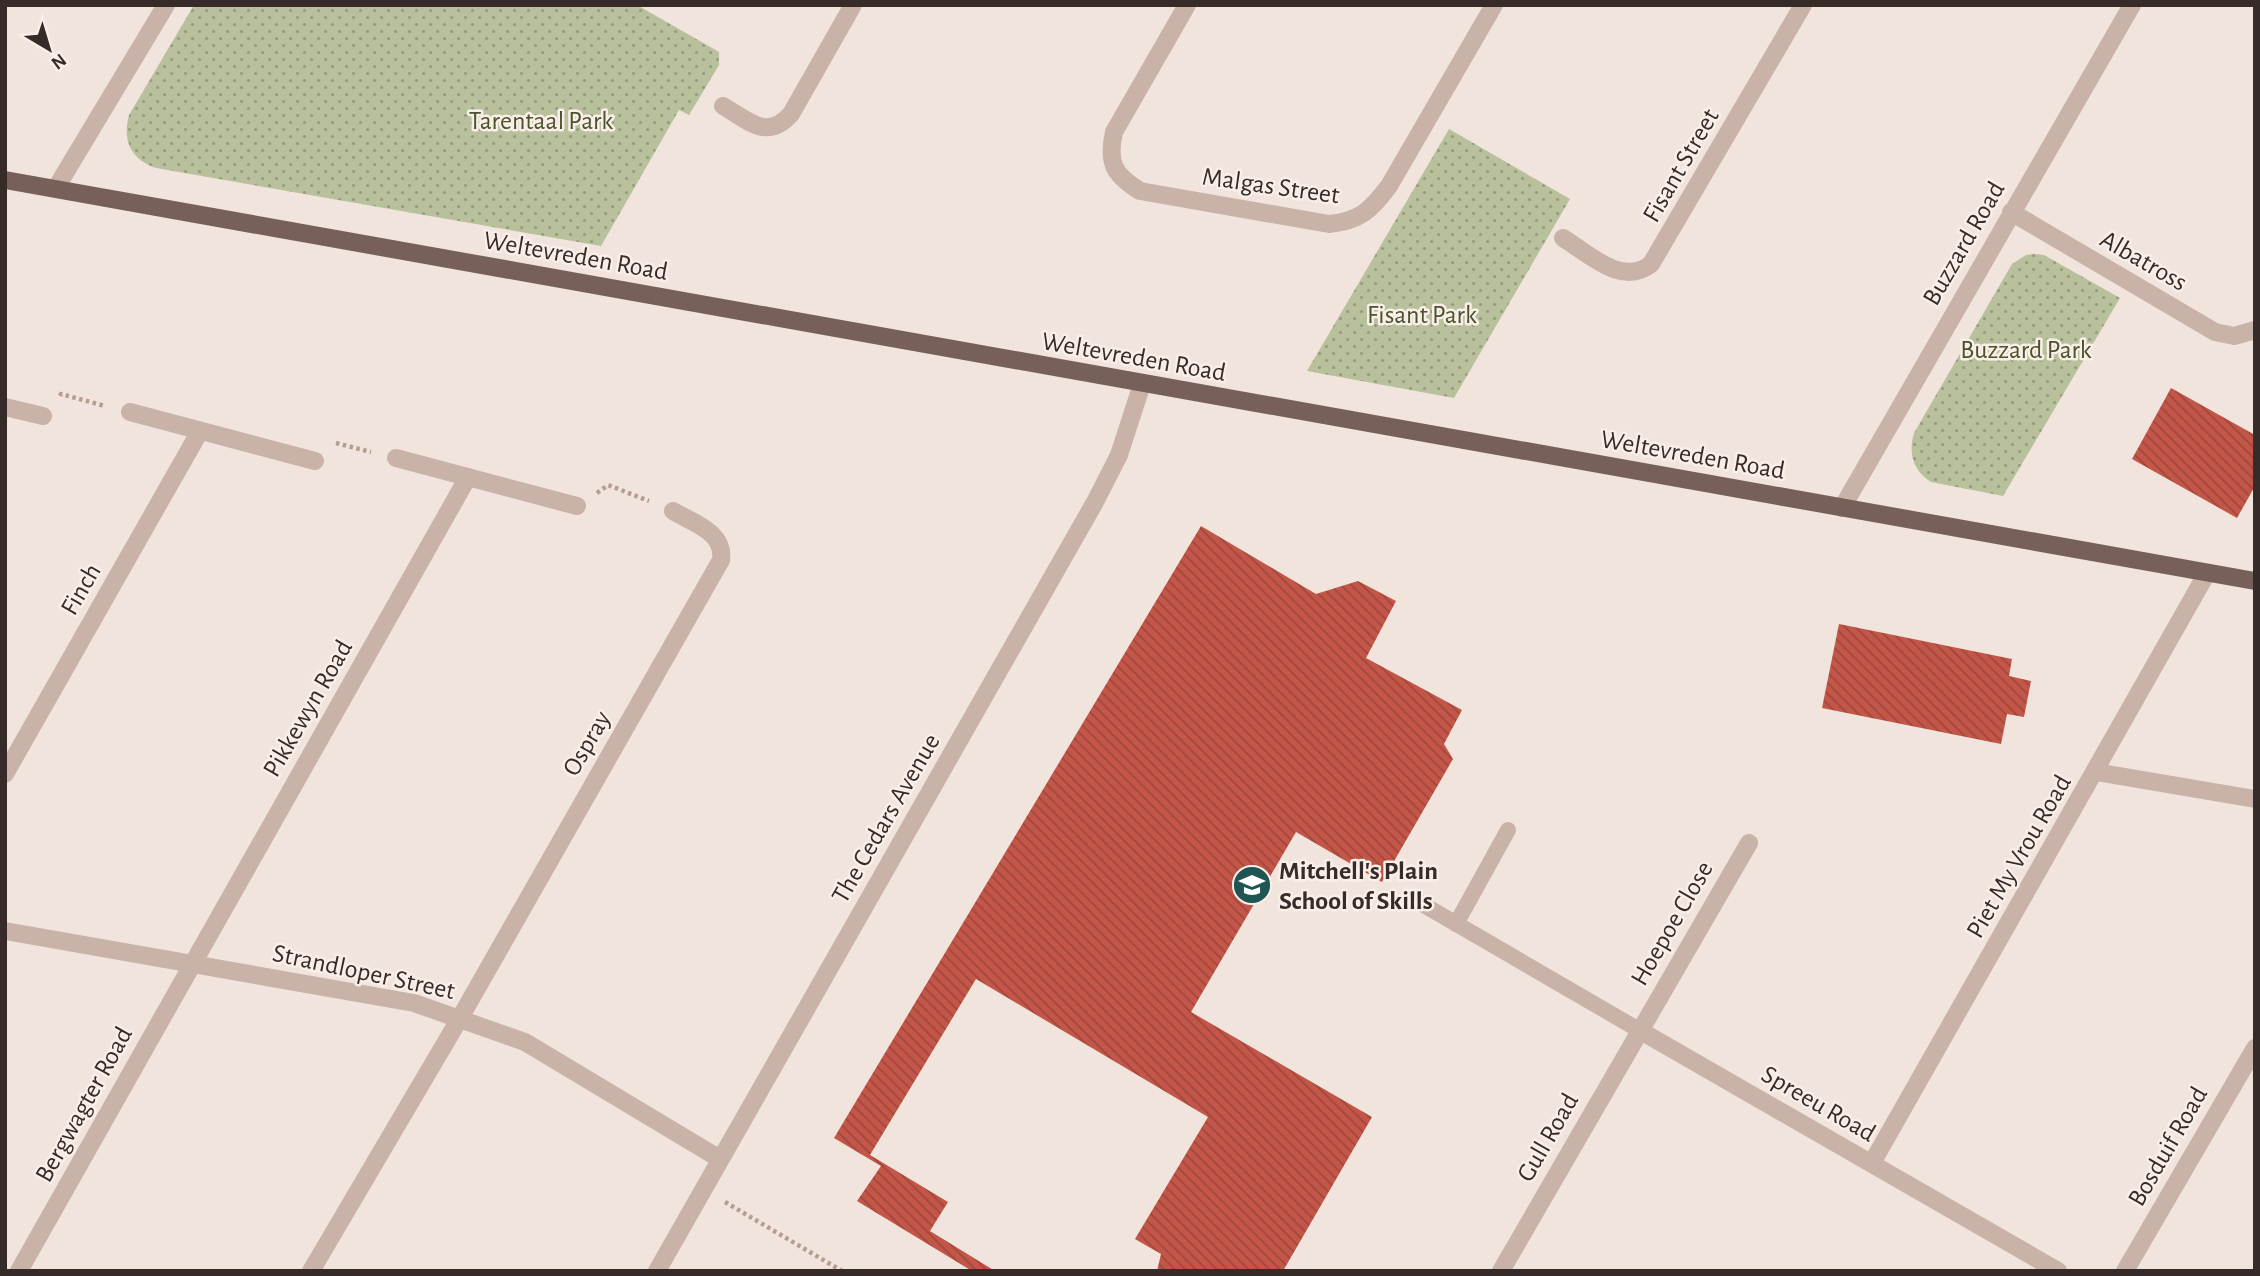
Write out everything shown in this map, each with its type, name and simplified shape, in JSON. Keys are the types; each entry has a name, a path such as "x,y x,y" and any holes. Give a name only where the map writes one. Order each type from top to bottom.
{"main road":[{"name":"Weltevreden Road","path":"5,180 2255,581"}],"street":[{"path":"57,188 166,5"},
{"path":"723,106 759,127 771,129 782,124 791,114 853,5"},
{"name":"Malgas Street","path":"1187,5 1114,132 1110,149 1114,168 1125,182 1140,191 1329,224 1350,222 1374,206 1390,186 1494,5"},
{"name":"Fisant Street","path":"1563,239 1614,270 1635,273 1651,264 1803,5"},
{"name":"Buzzard Road","path":"1842,508 2132,5"},
{"name":"Albatross","path":"2011,212 2215,332 2234,336 2255,330"},
{"name":"The Cedars Avenue","path":"657,1271 1095,502 1119,455 1142,384"},
{"path":"5,407 43,416"},
{"path":"130,412 315,461"},
{"name":"Finch","path":"5,774 201,431"},
{"path":"396,458 577,506"},
{"name":"Pikkewyn Road","path":"192,964 468,477"},
{"name":"Ospray","path":"460,1018 721,560 722,550 716,537 673,511"},
{"name":"Piet My Vrou Road","path":"1872,1163 2207,573"},
{"path":"2096,772 2255,799"},
{"name":"Hoepoe Close","path":"1639,1030 1749,843"},
{"name":"Strandloper Street","path":"5,931 414,1003 525,1042 720,1160"},
{"name":"Bergwagter Road","path":"19,1271 192,964"},
{"path":"311,1271 460,1018"},
{"name":"Spreeu Road","path":"1639,1030 2058,1271"},
{"name":"Gull Road","path":"1504,1270 1639,1030"},
{"name":"Bosduif Road","path":"2125,1271 2255,1048"}],"lane":[{"path":"1456,924 1508,830"},
{"name":"Spreeu Road","path":"1417,901 1639,1030"}],"path":[{"path":"43,416 61,394 130,412"},
{"path":"315,461 335,443 396,458"},
{"path":"577,506 608,485 673,511"},
{"path":"703,1189 842,1271"}],"green space":[{"name":"Tarentaal Park","path":"194,5 637,5 719,52 719,65 689,115 679,110 601,246 156,168 140,160 128,141 129,115"},
{"name":"Fisant Park","path":"1449,129 1570,199 1454,398 1307,371"},
{"name":"Buzzard Park","path":"2026,255 2044,255 2120,298 2003,496 1931,482 1916,467 1912,454 1914,433 2012,264"}],"building":[{"path":"2171,388 2255,435 2255,486 2237,518 2132,459"},
{"path":"1201,526 1316,594 1358,581 1396,601 1366,658 1462,710 1444,744 1453,759 1382,882 1296,832 1191,1012 1372,1117 1283,1271 1157,1271 1161,1254 1135,1239 1208,1117 976,979 870,1155 948,1202 930,1231 995,1271 972,1271 857,1201 881,1166 834,1138"},
{"path":"1839,624 2012,659 2009,676 2031,681 2024,717 2007,714 2001,744 1822,708"}],"place":[{"name":"Mitchell's Plain School of Skills","path":"1252,885"}]}
